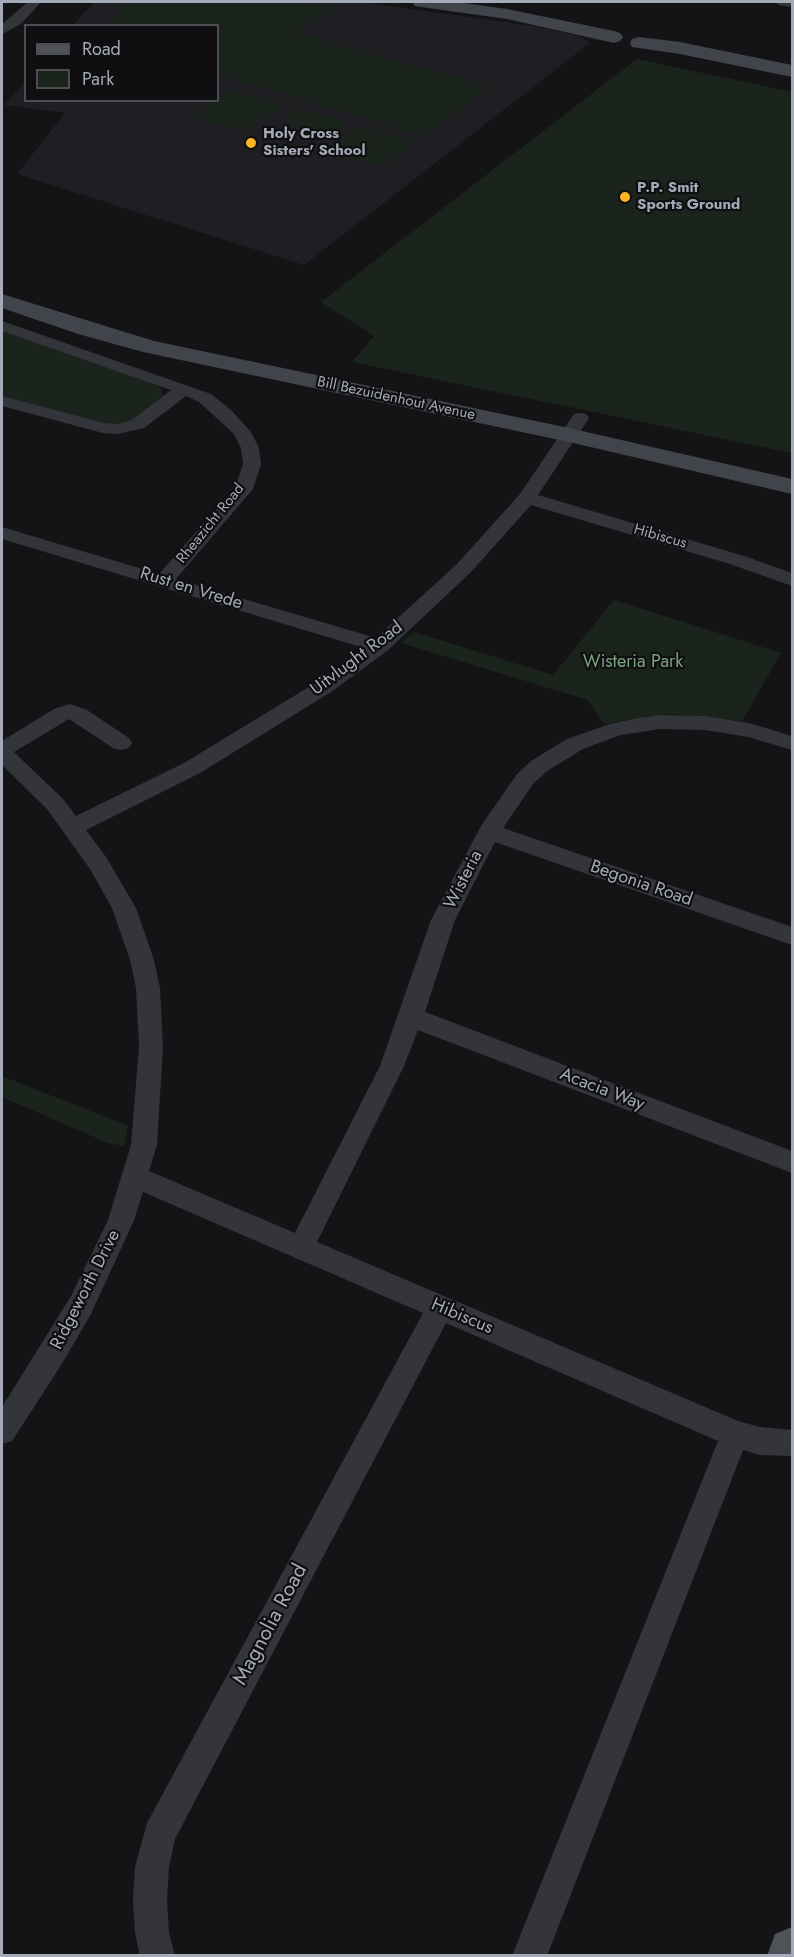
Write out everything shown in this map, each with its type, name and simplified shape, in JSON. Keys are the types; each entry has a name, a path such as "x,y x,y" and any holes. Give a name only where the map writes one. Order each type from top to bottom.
{"main road":[{"path":"421,2 507,14 617,34 633,32 641,40 792,71"},
{"name":"Bill Bezuidenhout Avenue","path":"2,282 106,317 574,427 792,487"},
{"name":"Bill Bezuidenhout Avenue","path":"2,301 86,329 152,347 792,466"},
{"path":"791,1956 792,1951"}],"street":[{"path":"2,30 16,21 35,2"},
{"path":"783,2 792,3"},
{"path":"2,36 15,31 19,23 16,21"},
{"name":"Rheazicht Road","path":"2,326 205,398 242,432 250,448 252,464 244,489 164,580"},
{"path":"2,401 103,428 117,429 138,424 184,389"},
{"name":"Uitvlught Road","path":"73,827 192,768 324,687 380,646 464,568 527,498 574,427"},
{"name":"Hibiscus","path":"527,498 737,560 792,580"},
{"name":"Rust en Vrede","path":"2,534 164,580 380,646"},
{"path":"2,752 61,714 70,711 80,714 121,743"},
{"name":"Wisteria","path":"301,1248 392,1066 443,920 489,832 513,794 539,766 575,744 617,729 660,722 705,723 749,730 792,743"},
{"name":"Ridgeworth Drive","path":"2,752 42,789 73,827 98,862 124,908 140,951 148,988 151,1017 150,1078 144,1144 122,1220 81,1305 50,1358 2,1431"},
{"name":"Begonia Road","path":"489,832 792,936"},
{"name":"Acacia Way","path":"411,1017 792,1162"},
{"name":"Hibiscus","path":"136,1176 735,1434 760,1441 792,1443"},
{"name":"Magnolia Road","path":"158,1956 152,1933 150,1900 152,1867 159,1835 440,1308"},
{"path":"529,1956 735,1434"}],"shaded area":[{"name":"Holy Cross Sisters' School","path":"94,2 362,2 534,26 580,36 590,43 304,265 17,174 65,113 4,105 24,84 24,102 219,102 219,24 74,24"}],"green space":[{"path":"125,2 301,2 334,6 299,31 301,34 491,87 424,136 219,74 219,24 108,24"},
{"name":"P.P. Smit Sports Ground","path":"637,59 792,92 792,453 352,362 374,336 321,302"},
{"path":"232,89 284,104 244,132 192,116 213,102 219,102 219,98"},
{"path":"297,108 350,123 332,136 279,121"},
{"path":"360,125 387,133 352,158 324,150"},
{"path":"389,133 416,141 382,167 354,159"},
{"path":"2,331 152,382 161,388 163,396 132,421 118,425 2,397"},
{"name":"Wisteria Park","path":"614,600 781,653 742,721 672,714 604,724 588,700 401,643 414,632 553,675"},
{"path":"2,1076 128,1126 124,1146 108,1143 2,1097"}],"place":[{"name":"Holy Cross Sisters' School","path":"251,143"},
{"name":"P.P. Smit Sports Ground","path":"625,197"}]}
